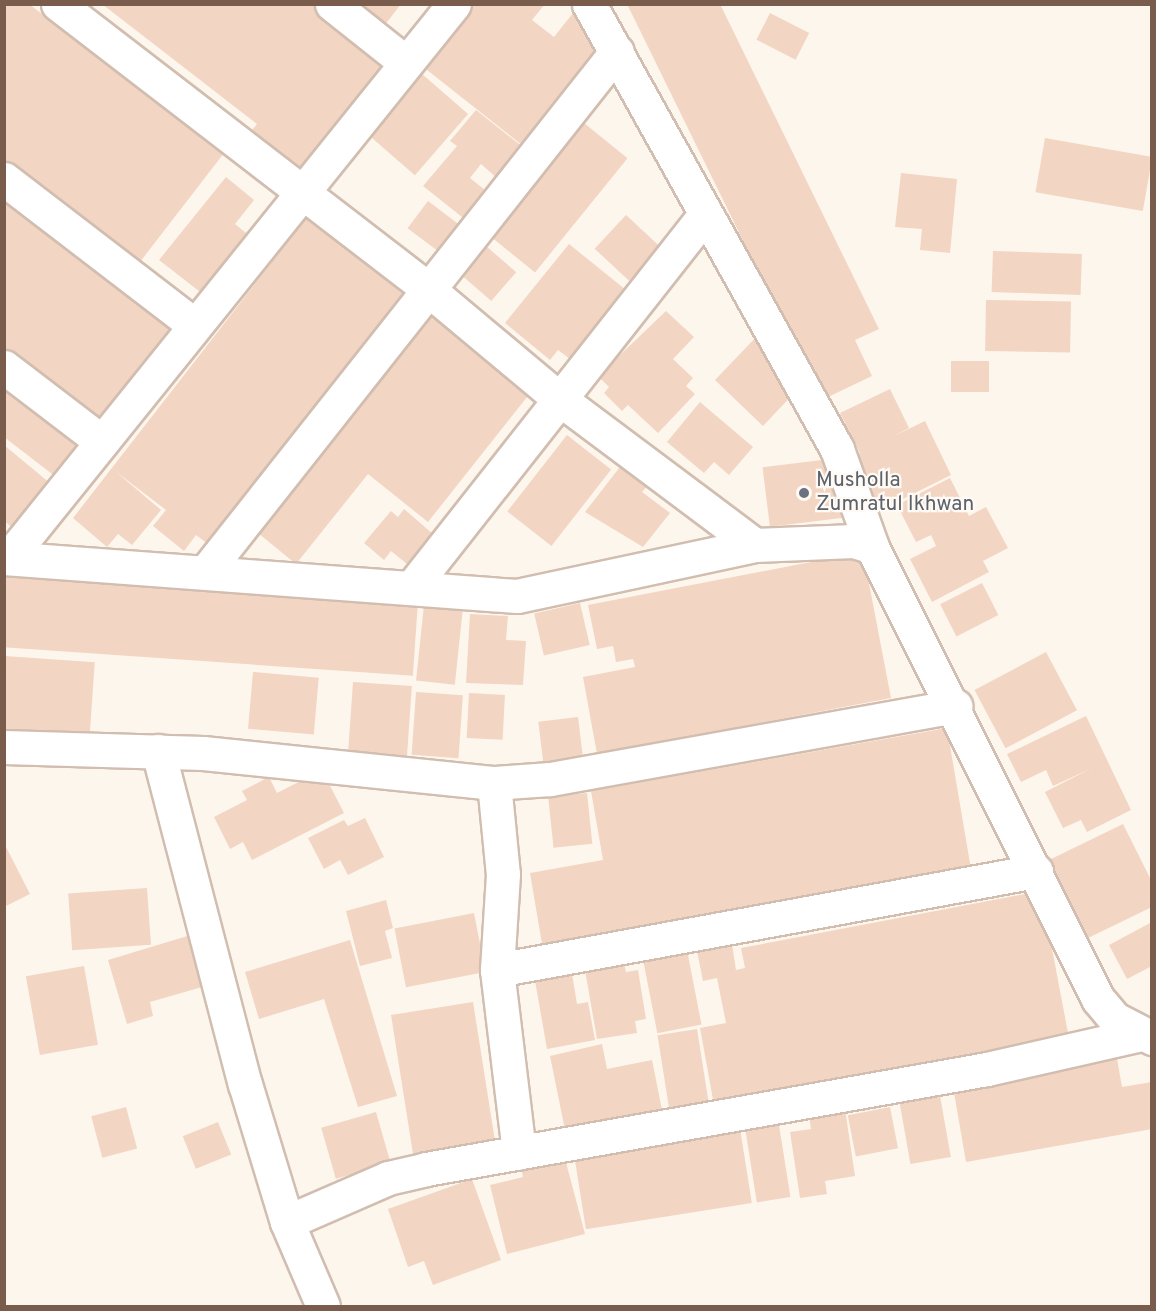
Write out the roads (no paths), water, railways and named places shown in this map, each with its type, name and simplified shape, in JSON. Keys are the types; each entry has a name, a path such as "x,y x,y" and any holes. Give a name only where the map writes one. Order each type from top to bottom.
{"street":[{"path":"58,4 299,193 429,290 558,398 755,544"},
{"path":"332,4 405,62"},
{"path":"12,549 102,442 299,193 454,4"},
{"path":"589,4 837,449 872,547 955,706 1098,999 1115,1019 1146,1036"},
{"path":"207,570 617,51"},
{"path":"4,179 194,324"},
{"path":"412,587 558,398 705,215"},
{"path":"4,367 102,442"},
{"path":"12,549 207,570 491,595 542,593 755,544 854,541 872,547"},
{"path":"4,747 158,751 494,783 550,779 955,706"},
{"path":"158,751 245,1084 287,1222 323,1306"},
{"path":"494,783 503,874 497,970 519,1153"},
{"path":"497,970 1036,871"},
{"path":"287,1222 388,1178 987,1069 1146,1036"}],"place":[{"name":"Musholla Zumratul Ikhwan","path":"804,493"}]}
